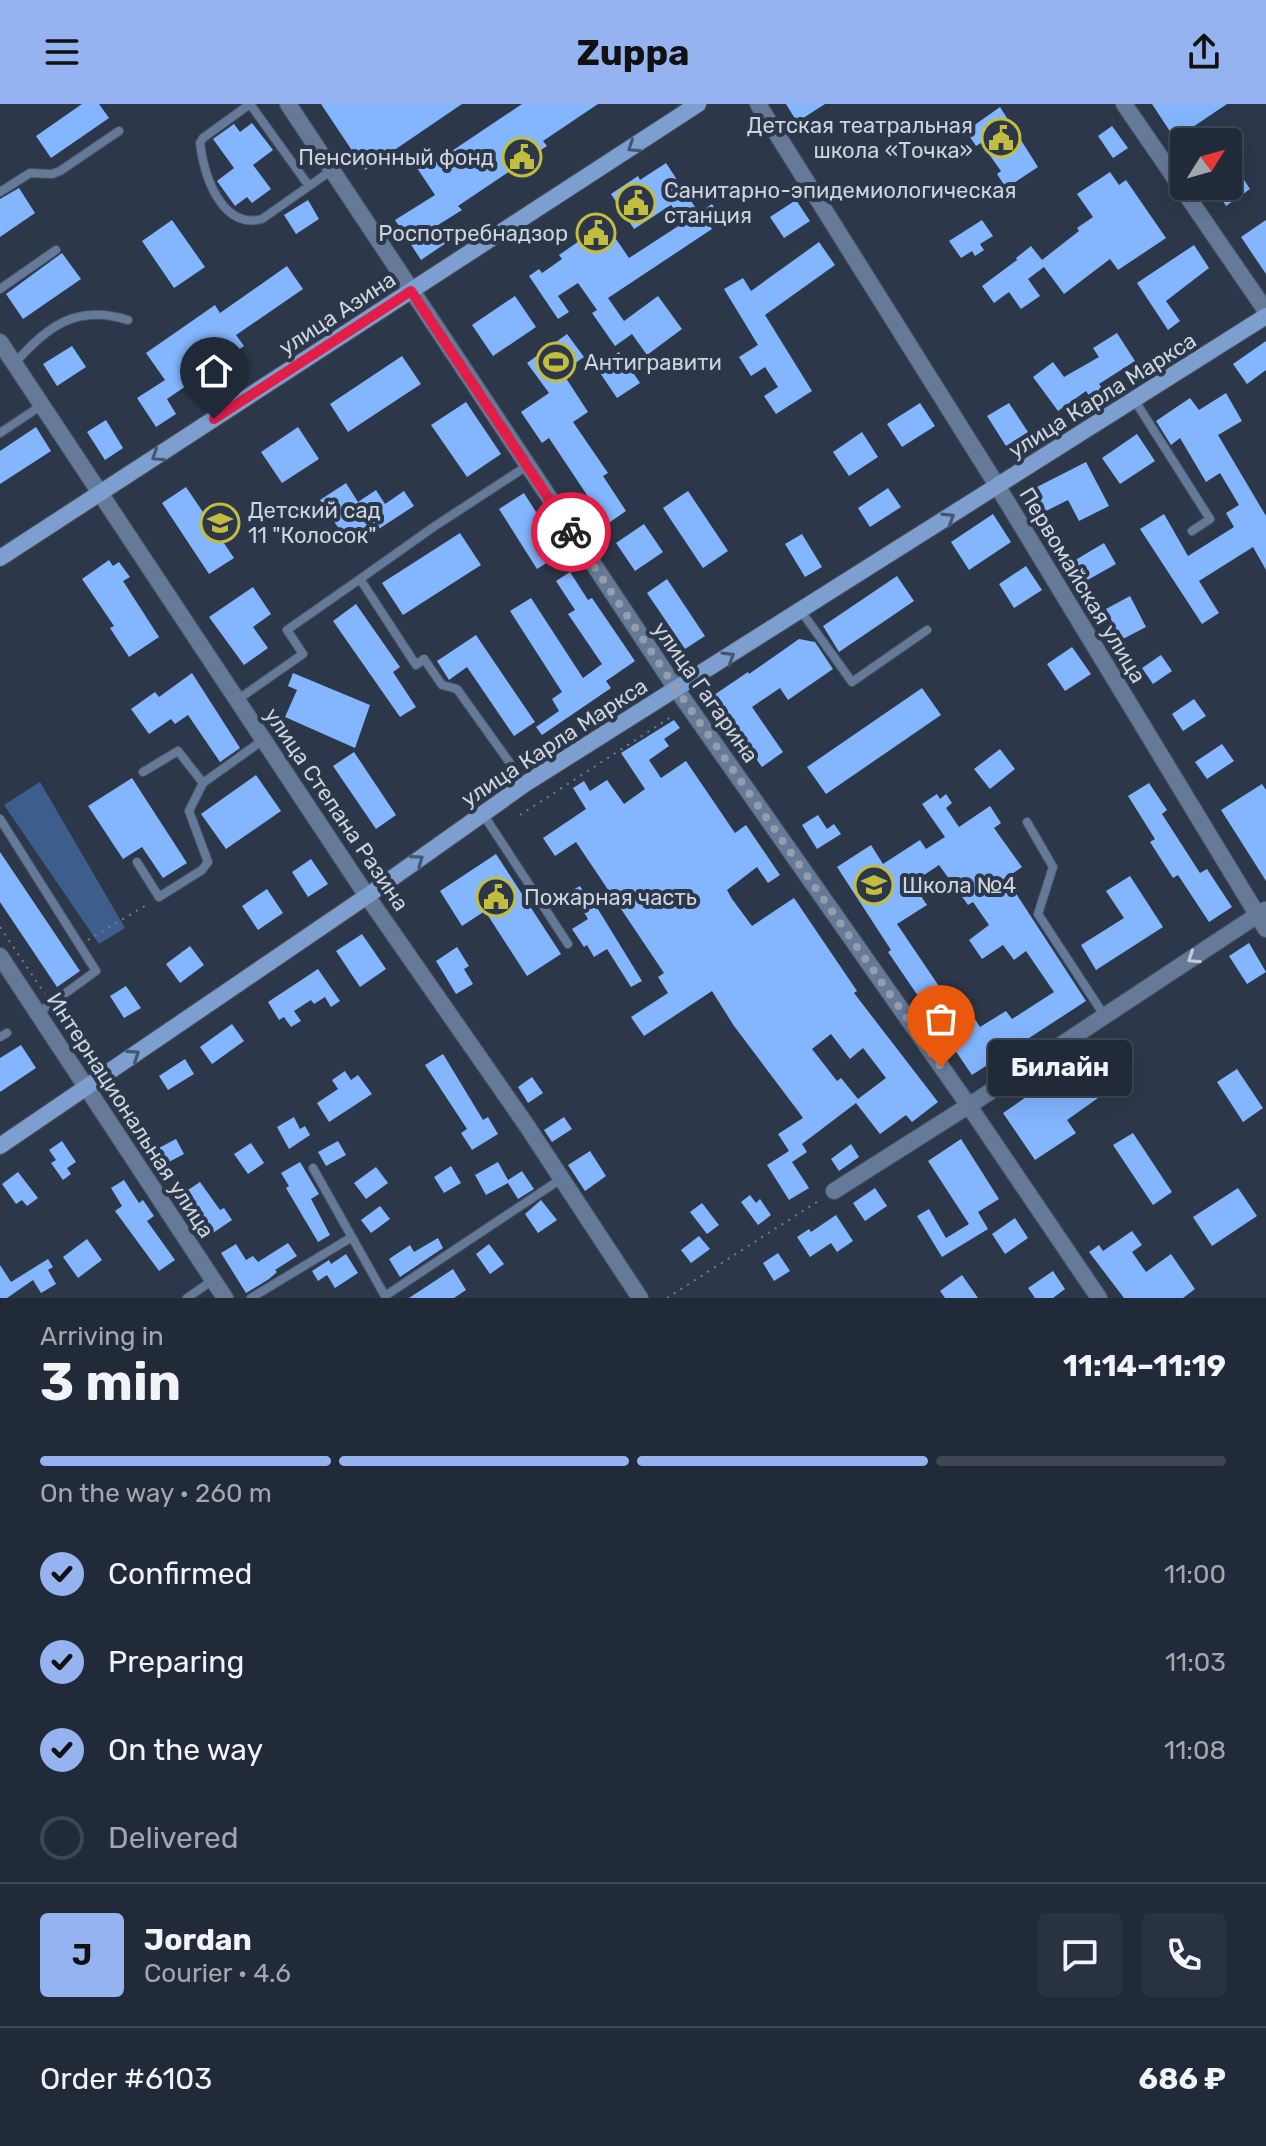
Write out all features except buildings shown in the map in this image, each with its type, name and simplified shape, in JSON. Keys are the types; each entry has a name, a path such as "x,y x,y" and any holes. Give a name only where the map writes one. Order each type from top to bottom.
{"main road":[{"name":"улица Азина","path":"0,558 698,104"},
{"name":"улица Карла Маркса","path":"0,1146 367,896 525,784 1135,401 1266,314"}],"street":[{"name":"улица Гагарина","path":"288,104 677,690 969,1106 1099,1298"},
{"name":"Первомайская улица","path":"758,104 1263,918"},
{"path":"1124,104 1266,314"},
{"name":"улица Степана Разина","path":"1,346 367,896 640,1298"},
{"path":"834,1191 1263,918"},
{"name":"Интернациональная улица","path":"0,956 44,1008 86,1088 225,1298"}],"lane":[{"path":"309,186 250,104 201,140 211,188 232,214 257,221 270,215 332,170"},
{"path":"0,192 30,173 57,173 119,131"},
{"path":"0,289 56,250"},
{"path":"14,364 38,340 71,317 95,312 128,320"},
{"path":"1135,401 1210,519 1192,531"},
{"path":"0,433 42,405"},
{"path":"237,700 303,654 287,630 527,466"},
{"path":"360,579 416,665 424,659 442,685 457,689 525,784"},
{"path":"801,611 852,682 927,630"},
{"path":"137,862 159,897 202,870 208,862 189,811 203,783 264,739"},
{"path":"143,772 178,751 203,783"},
{"path":"483,813 568,944"},
{"path":"0,819 96,971 44,1008"},
{"path":"1027,822 1053,867 1038,914 1105,1016"},
{"path":"313,1168 385,1296 562,1179"},
{"path":"251,1298 352,1237"},
{"path":"187,1298 213,1280"}],"path":[{"path":"520,815 675,715"},
{"path":"80,945 159,897"},
{"path":"0,927 44,1008 83,1052"},
{"path":"667,1298 834,1191"}],"shaded area":[{"path":"40,782 125,928 99,944 4,805"}],"way so far":[{"path":"571,532 677,690 941,1067"}],"place":[{"name":"Детская театральная школа «Точка»","path":"1001,138"},
{"name":"Пенсионный фонд","path":"522,157"},
{"name":"Санитарно-эпидемиологическая станция","path":"636,203"},
{"name":"Роспотребнадзор","path":"596,233"},
{"name":"Антигравити","path":"556,362"},
{"name":"Детский сад 11 \"Колосок\"","path":"220,523"},
{"name":"Школа №4","path":"874,885"},
{"name":"Пожарная часть","path":"496,897"},
{"name":"Билайн","path":"941,1067"}],"route":[{"path":"214,419 411,291 571,532"}]}
